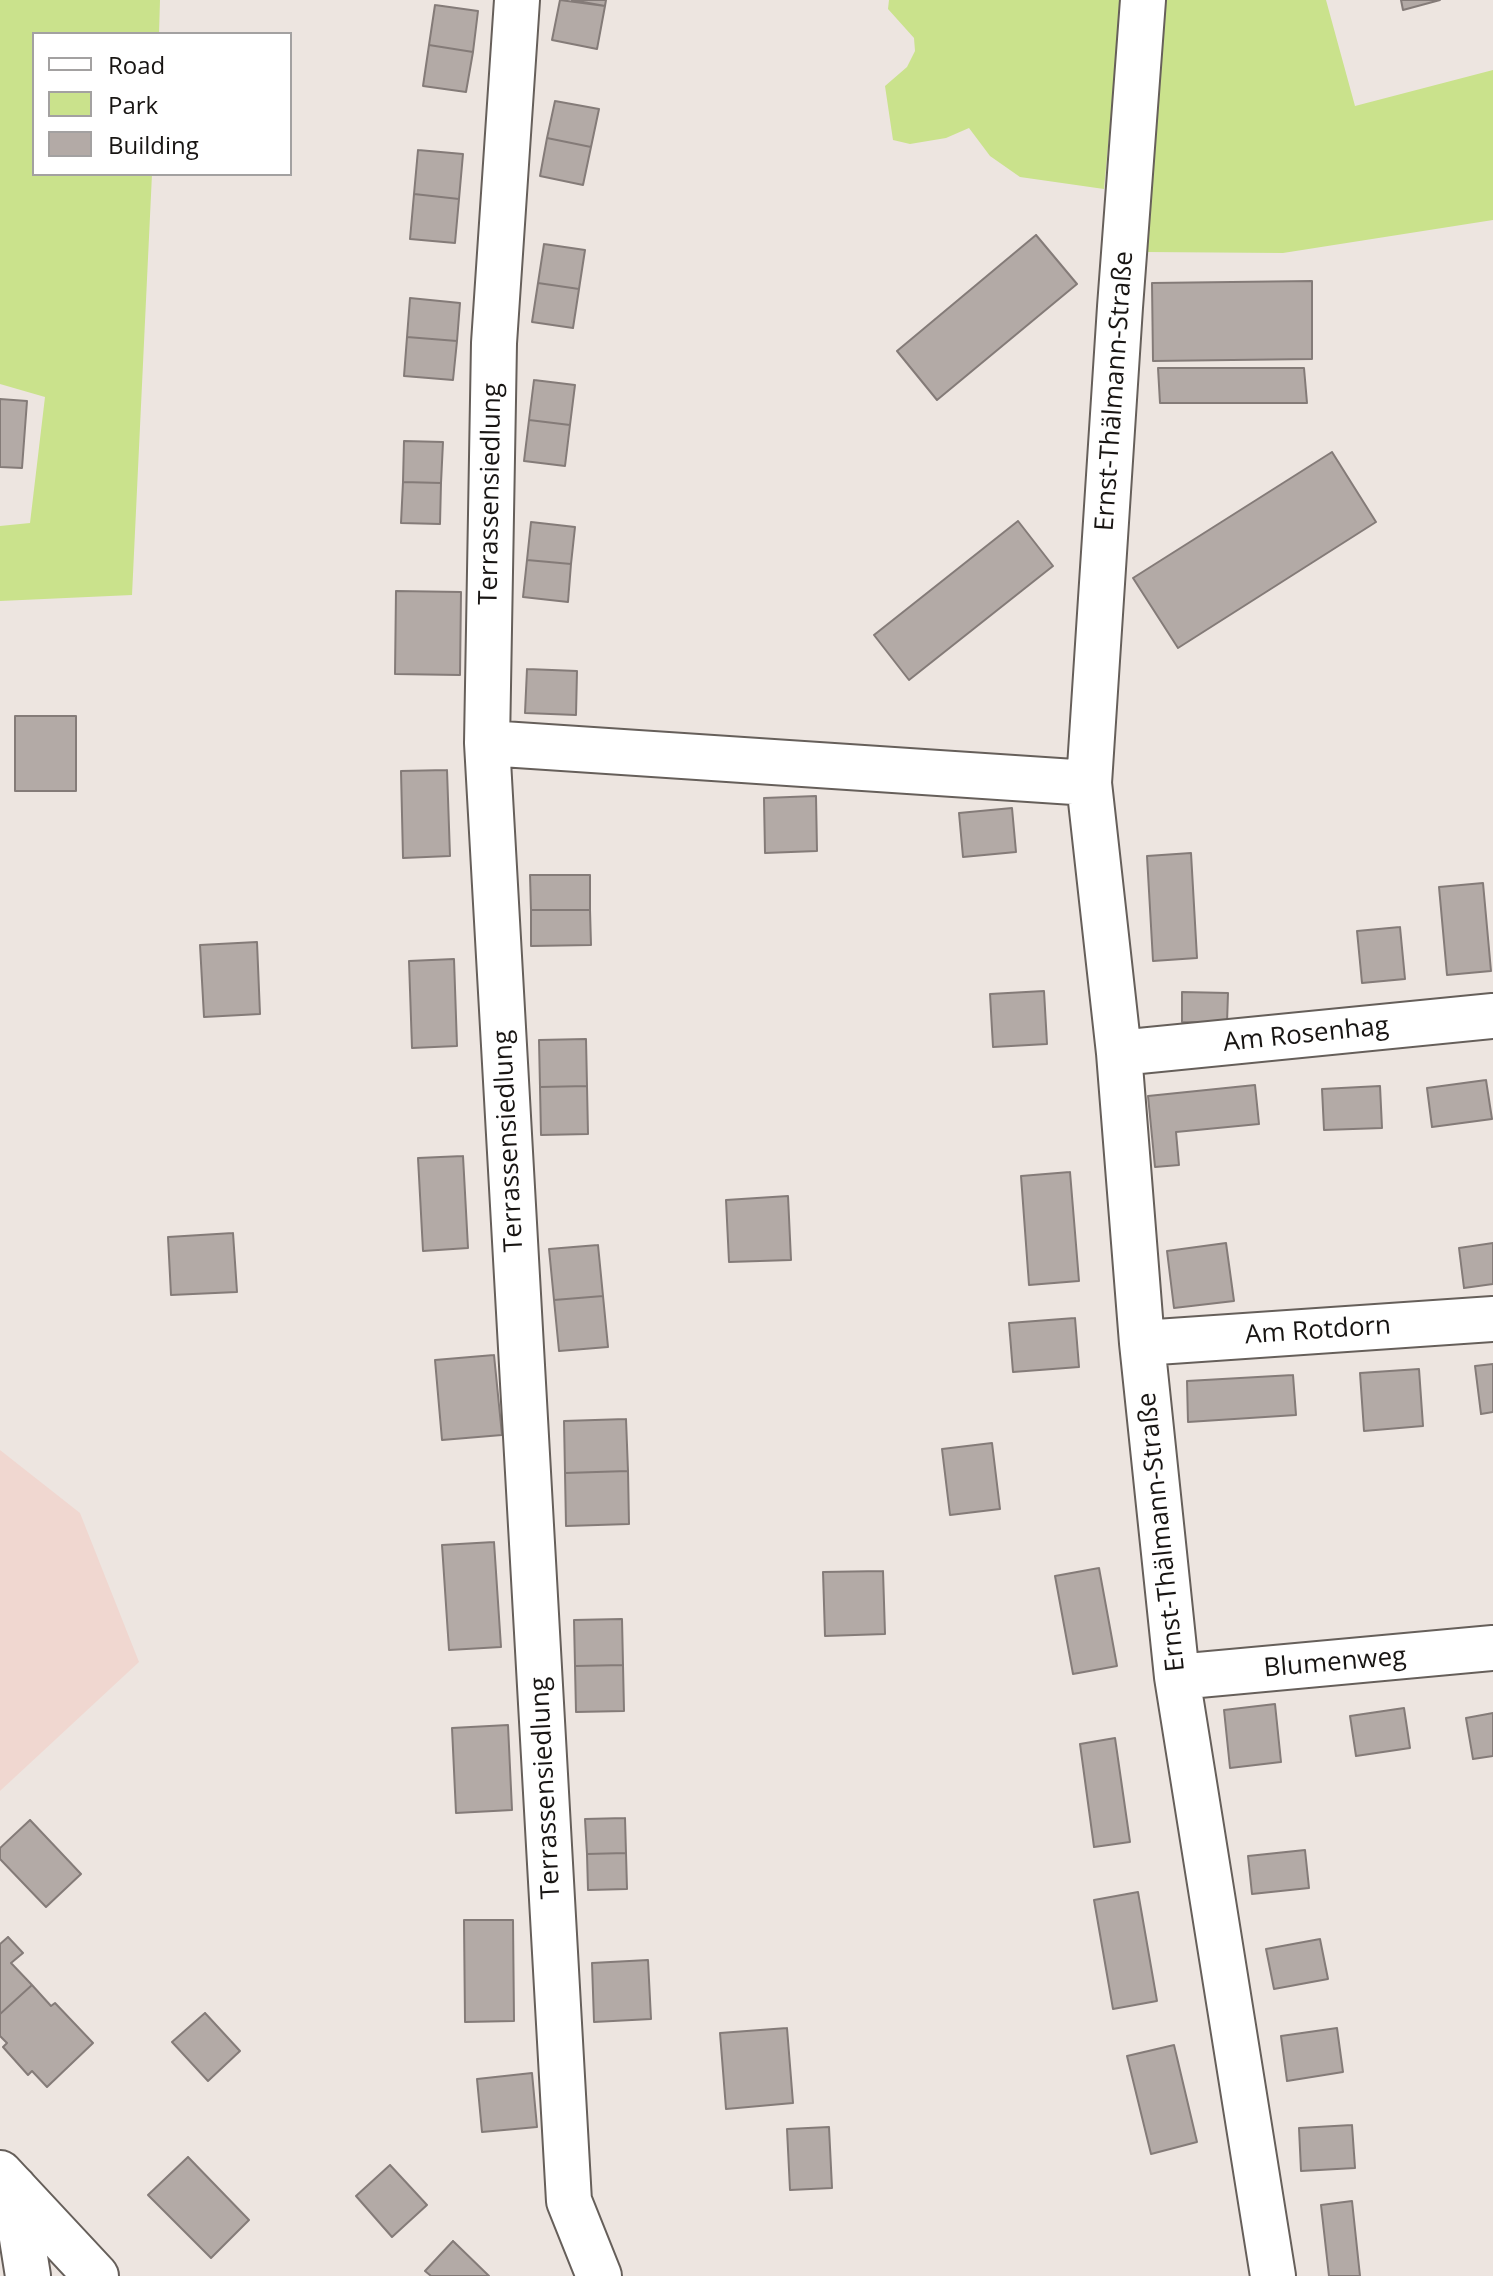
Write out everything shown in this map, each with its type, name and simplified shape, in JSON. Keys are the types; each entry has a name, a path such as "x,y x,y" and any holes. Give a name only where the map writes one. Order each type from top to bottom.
{"street":[{"name":"Terrassensiedlung","path":"517,0 494,343 487,743 569,2201 599,2276"},
{"name":"Ernst-Thälmann-Straße","path":"1143,0 1089,783 1119,1053 1142,1343 1177,1677 1273,2276"},
{"path":"487,743 1089,783"},
{"name":"Am Rosenhag","path":"1119,1053 1493,1016"},
{"name":"Am Rotdorn","path":"1142,1343 1493,1319"},
{"name":"Blumenweg","path":"1177,1677 1493,1648"},
{"path":"8,2202 28,2276"},
{"path":"8,2202 96,2276"}],"shaded area":[{"path":"0,1450 80,1513 139,1662 0,1791"}],"green space":[{"path":"0,0 160,0 159,32 32,32 32,176 152,176 132,595 0,601 0,526 30,523 45,397 0,384"},
{"path":"889,0 1122,0 1104,189 1020,177 990,156 969,128 946,138 910,144 893,140 885,86 907,67 915,51 914,38 888,9"},
{"path":"1162,0 1326,0 1355,106 1493,70 1493,220 1283,253 1146,252"}],"building":[{"path":"560,0 605,6 597,49 552,40"},
{"path":"572,0 606,0 605,6"},
{"path":"1401,0 1440,0 1403,10"},
{"path":"435,5 478,11 473,52 429,45"},
{"path":"429,45 473,52 466,92 423,86"},
{"path":"555,101 599,109 591,147 547,138"},
{"path":"547,138 591,147 583,185 540,176"},
{"path":"418,150 463,154 459,199 414,194"},
{"path":"414,194 459,199 455,243 410,239"},
{"path":"1036,235 1077,284 937,400 897,351"},
{"path":"544,244 585,250 579,289 538,283"},
{"path":"1312,281 1312,359 1153,361 1152,283"},
{"path":"538,283 579,289 573,328 532,322"},
{"path":"410,298 460,303 457,341 407,337"},
{"path":"407,337 457,341 453,380 404,376"},
{"path":"1158,368 1304,368 1307,403 1160,403"},
{"path":"534,380 575,385 570,425 529,420"},
{"path":"0,399 27,401 22,468 0,467"},
{"path":"529,420 570,425 565,466 524,461"},
{"path":"404,441 443,442 441,483 403,482"},
{"path":"1332,452 1376,522 1178,648 1133,578"},
{"path":"403,482 441,483 440,524 401,523"},
{"path":"1018,521 1053,566 909,680 874,635"},
{"path":"531,522 575,527 571,564 527,560"},
{"path":"527,560 571,564 568,602 523,597"},
{"path":"396,591 461,592 460,675 395,674"},
{"path":"527,669 577,671 576,715 525,713"},
{"path":"15,716 76,716 76,791 15,791"},
{"path":"447,770 450,856 403,858 401,771"},
{"path":"816,796 817,851 765,853 764,798"},
{"path":"1012,808 1016,852 963,857 959,813"},
{"path":"1191,853 1197,958 1153,961 1147,856"},
{"path":"530,875 590,875 590,910 531,910"},
{"path":"1483,883 1491,971 1447,975 1439,887"},
{"path":"531,910 590,910 591,945 531,946"},
{"path":"1400,927 1405,979 1362,983 1357,931"},
{"path":"257,942 260,1014 204,1017 200,945"},
{"path":"454,959 457,1046 412,1048 409,961"},
{"path":"1044,991 1047,1044 993,1047 990,994"},
{"path":"1182,992 1228,993 1227,1023 1182,1022"},
{"path":"586,1039 587,1086 540,1087 539,1040"},
{"path":"1486,1080 1492,1119 1432,1127 1427,1088"},
{"path":"1255,1085 1259,1124 1176,1132 1179,1165 1155,1167 1148,1096"},
{"path":"587,1086 588,1134 541,1135 540,1087"},
{"path":"1380,1086 1382,1128 1324,1130 1322,1089"},
{"path":"463,1156 468,1248 423,1251 418,1158"},
{"path":"1070,1172 1079,1281 1029,1285 1021,1176"},
{"path":"788,1196 791,1260 729,1262 726,1200"},
{"path":"233,1233 237,1292 171,1295 168,1237"},
{"path":"1226,1243 1234,1301 1174,1308 1167,1251"},
{"path":"1493,1243 1493,1284 1464,1288 1459,1248"},
{"path":"598,1245 603,1296 554,1300 549,1249"},
{"path":"603,1296 608,1347 559,1351 554,1300"},
{"path":"1075,1318 1079,1367 1013,1372 1009,1323"},
{"path":"494,1355 502,1435 442,1440 435,1360"},
{"path":"1493,1364 1493,1412 1481,1414 1475,1366"},
{"path":"1419,1369 1423,1426 1364,1431 1360,1373"},
{"path":"1293,1375 1296,1415 1188,1422 1187,1381"},
{"path":"626,1419 628,1471 565,1473 564,1421"},
{"path":"992,1443 1000,1509 950,1515 942,1449"},
{"path":"628,1471 629,1524 566,1526 565,1473"},
{"path":"494,1542 501,1647 449,1650 442,1545"},
{"path":"1099,1568 1117,1666 1073,1674 1055,1576"},
{"path":"883,1571 885,1634 825,1636 823,1572"},
{"path":"622,1619 623,1665 575,1666 574,1620"},
{"path":"623,1665 624,1711 576,1712 575,1666"},
{"path":"1275,1704 1281,1762 1230,1768 1224,1710"},
{"path":"1404,1708 1410,1748 1356,1756 1350,1716"},
{"path":"1493,1713 1493,1756 1473,1759 1466,1718"},
{"path":"508,1725 512,1810 456,1813 452,1728"},
{"path":"1115,1738 1130,1842 1094,1847 1080,1744"},
{"path":"625,1818 626,1853 587,1854 585,1819"},
{"path":"30,1820 81,1874 46,1907 0,1859 0,1848"},
{"path":"1305,1850 1309,1888 1252,1894 1248,1856"},
{"path":"626,1853 627,1889 588,1890 587,1854"},
{"path":"1138,1892 1157,2001 1113,2009 1094,1900"},
{"path":"464,1920 513,1920 514,2021 465,2022"},
{"path":"8,1937 23,1953 11,1963 32,1985 0,2014 0,1944"},
{"path":"1320,1939 1328,1979 1274,1989 1266,1949"},
{"path":"648,1960 651,2019 594,2022 592,1963"},
{"path":"32,1985 51,2006 55,2003 93,2043 47,2087 32,2071 28,2075 3,2047 7,2043 0,2036 0,2014"},
{"path":"205,2013 240,2051 208,2081 172,2042"},
{"path":"787,2028 793,2103 726,2109 720,2033"},
{"path":"1337,2028 1343,2072 1287,2081 1281,2036"},
{"path":"1174,2045 1197,2142 1151,2154 1127,2056"},
{"path":"532,2073 537,2127 482,2132 477,2079"},
{"path":"1352,2125 1355,2168 1301,2171 1299,2128"},
{"path":"829,2127 832,2188 790,2190 787,2129"},
{"path":"188,2157 249,2220 211,2258 148,2195"},
{"path":"390,2165 427,2205 392,2237 356,2196"},
{"path":"1352,2201 1360,2276 1329,2276 1321,2205"},
{"path":"453,2241 489,2276 431,2276 425,2271"}]}
